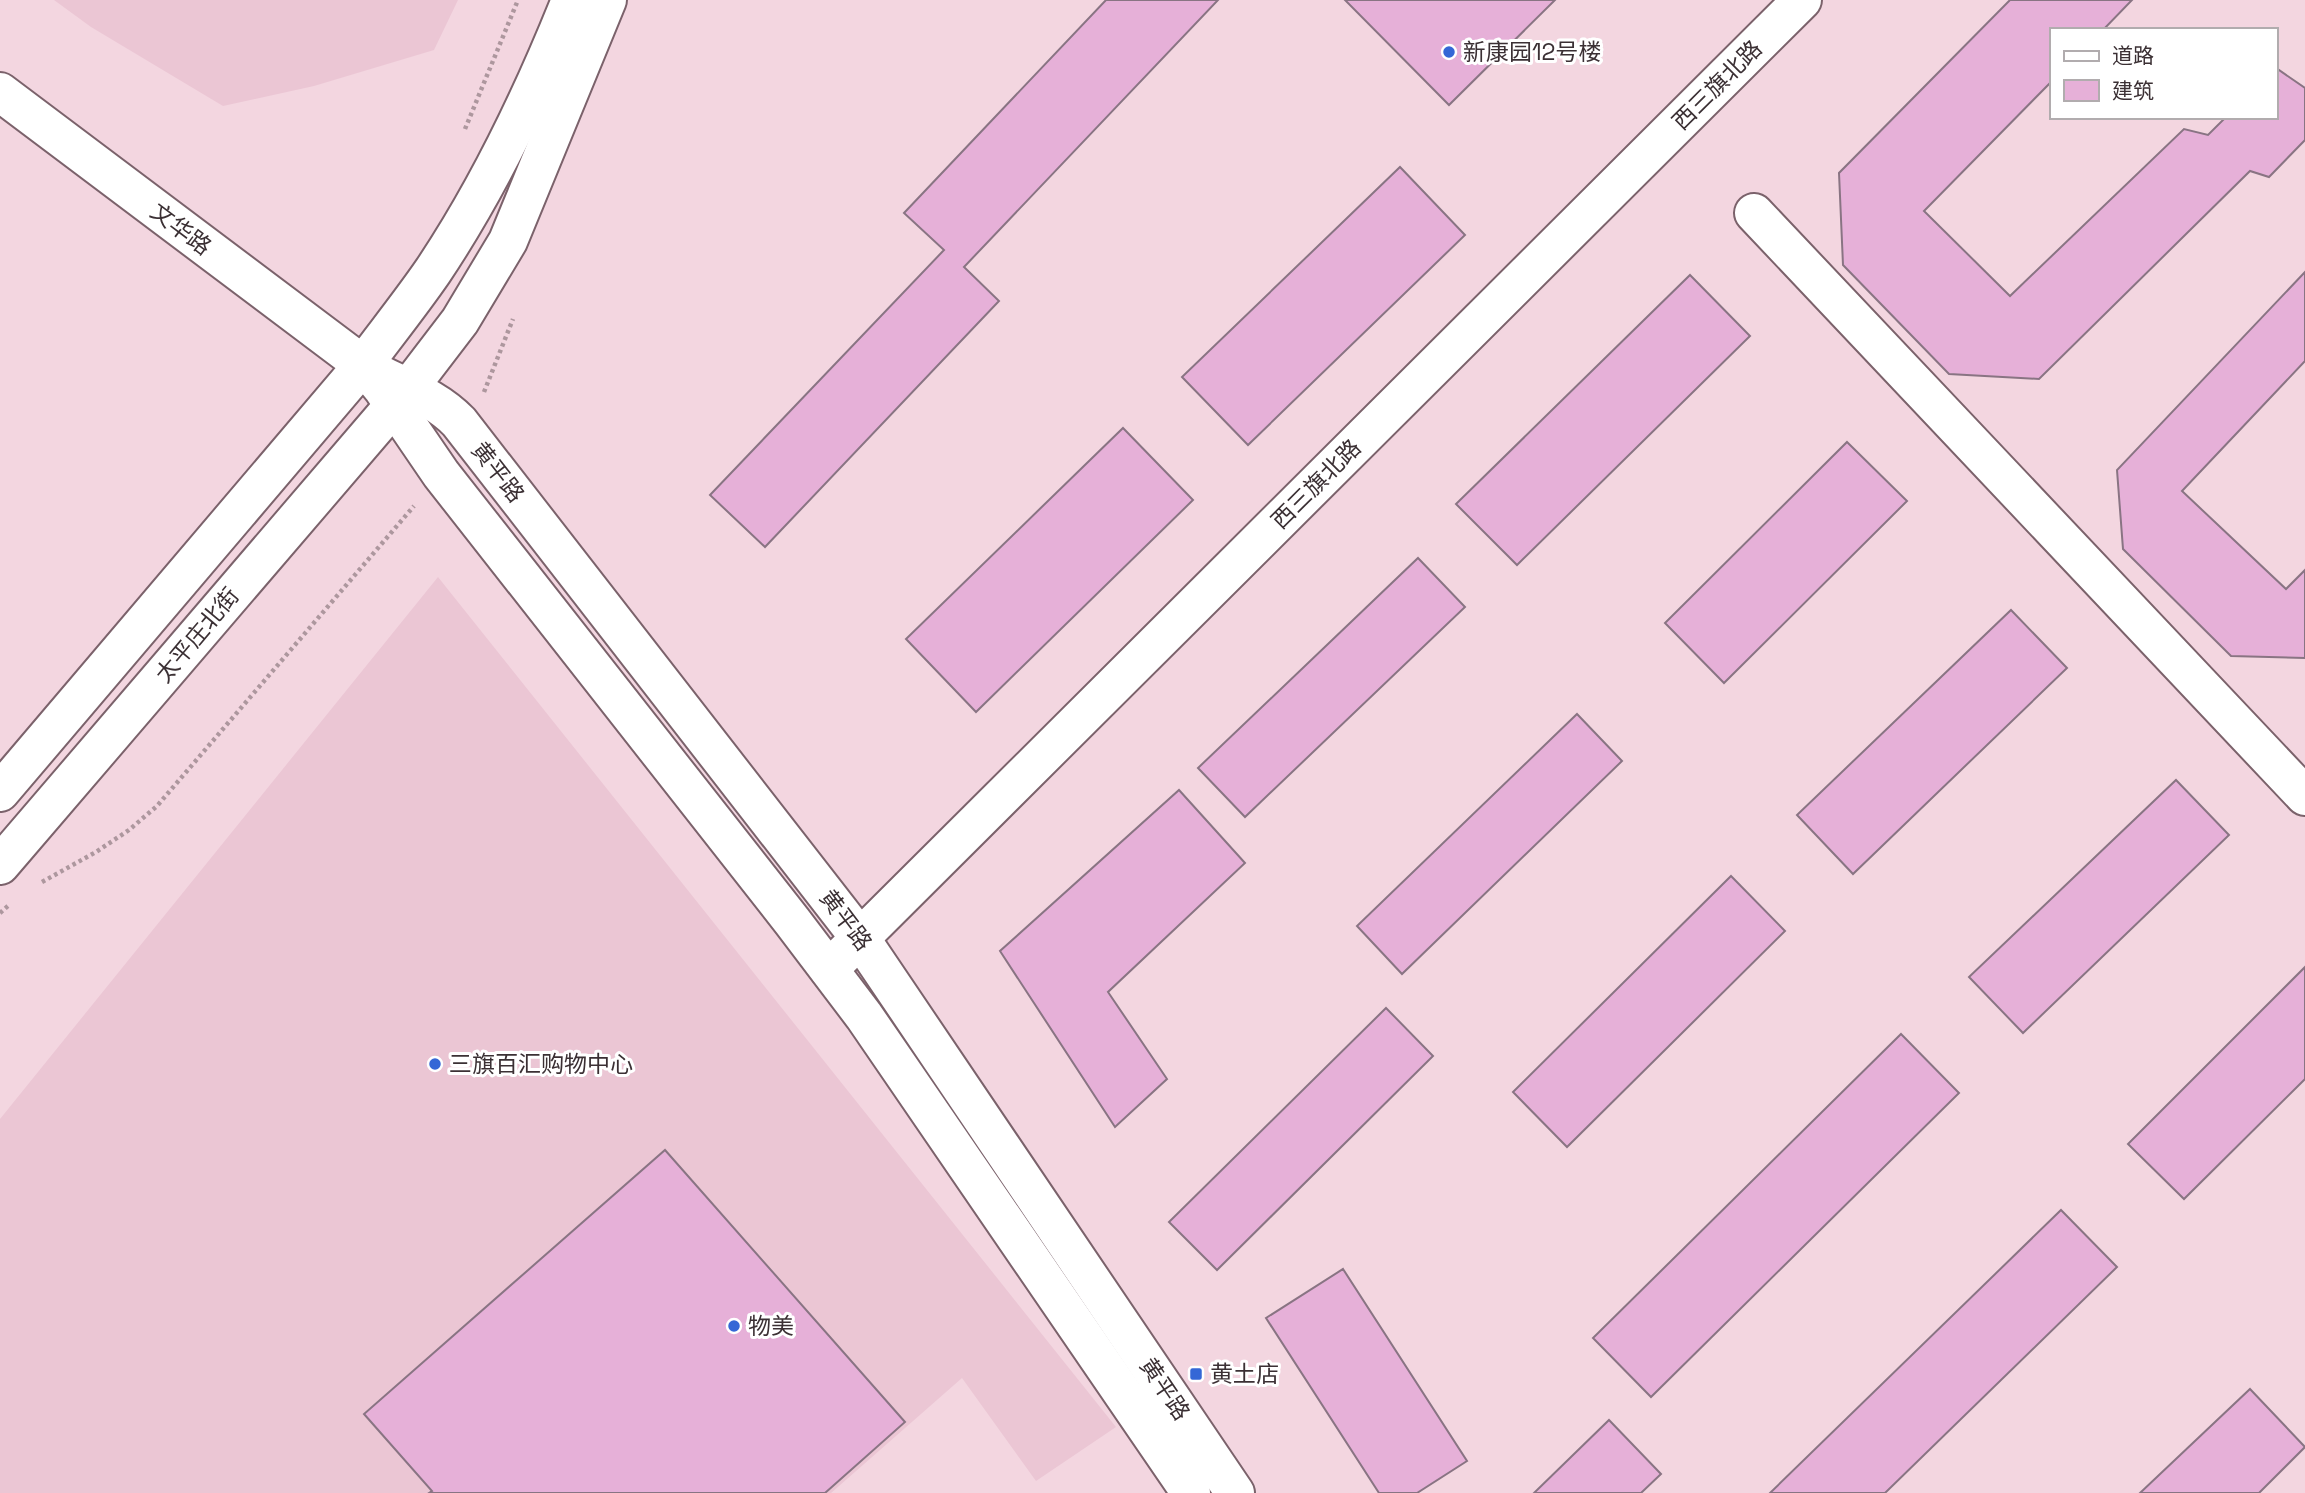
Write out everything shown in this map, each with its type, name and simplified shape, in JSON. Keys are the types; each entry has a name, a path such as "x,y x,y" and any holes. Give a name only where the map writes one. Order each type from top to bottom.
{"main road":[{"path":"0,792 363,365 434,269 488,180 521,118 571,0"},
{"path":"401,397 460,321 508,241 607,0"},
{"name":"西三旗北路","path":"829,969 1802,0"},
{"name":"文华路","path":"0,92 363,365"},
{"path":"1754,213 2305,796"},
{"name":"黄平路","path":"363,365 401,397 448,483 872,1027 1191,1493"},
{"name":"黄平路","path":"401,397 438,403 463,427 860,938 1235,1493"},
{"name":"太平庄北街","path":"0,865 401,397"}],"path":[{"path":"461,137 518,0"},
{"path":"35,887 96,852 129,830 157,806 367,561"},
{"path":"0,913 14,901"}],"shaded area":[{"path":"54,0 458,0 434,50 314,86 223,106 91,27"},
{"name":"三旗百汇购物中心","path":"438,577 1116,1427 1036,1481 962,1378 831,1493 0,1493 0,1119"}],"building":[{"path":"1106,0 1218,0 964,267 999,301 765,547 710,495 944,250 904,213"},
{"name":"新康园12号楼","path":"1345,0 1555,0 1449,105"},
{"path":"2010,0 2132,0 2105,28 2050,28 2050,83 1924,211 2010,296 2184,129 2208,135 2224,119 2277,119 2277,69 2305,88 2305,140 2269,177 2250,171 2039,379 1949,374 1843,265 1839,173"},
{"path":"1400,167 1465,235 1248,445 1182,377"},
{"path":"2305,272 2305,361 2182,491 2286,589 2305,570 2305,658 2231,656 2123,549 2117,470"},
{"path":"1690,275 1750,336 1517,565 1456,504"},
{"path":"1123,428 1193,500 976,712 906,639"},
{"path":"1847,442 1907,501 1724,683 1665,623"},
{"path":"1418,558 1465,607 1245,817 1198,768"},
{"path":"2011,610 2067,668 1853,874 1797,815"},
{"path":"1577,714 1622,761 1402,974 1357,926"},
{"path":"2176,780 2229,835 2023,1033 1969,977"},
{"path":"1179,790 1245,863 1108,992 1167,1079 1115,1127 1000,951"},
{"path":"1731,876 1785,931 1567,1147 1513,1092"},
{"path":"2305,967 2305,1079 2184,1199 2128,1144"},
{"path":"1386,1008 1433,1056 1217,1270 1169,1222"},
{"path":"1901,1034 1959,1093 1651,1397 1593,1338"},
{"path":"665,1150 905,1422 825,1493 429,1493 432,1491 364,1414"},
{"path":"2061,1210 2117,1267 1885,1493 1770,1493"},
{"path":"1343,1269 1467,1461 1417,1493 1379,1493 1266,1318"},
{"path":"2250,1389 2305,1447 2259,1493 2140,1493"},
{"path":"1609,1420 1661,1474 1641,1493 1534,1493"}],"place":[{"name":"新康园12号楼","path":"1449,52"},
{"name":"三旗百汇购物中心","path":"435,1064"},
{"name":"物美","path":"734,1326"},
{"name":"黄土店","path":"1196,1374"}]}
